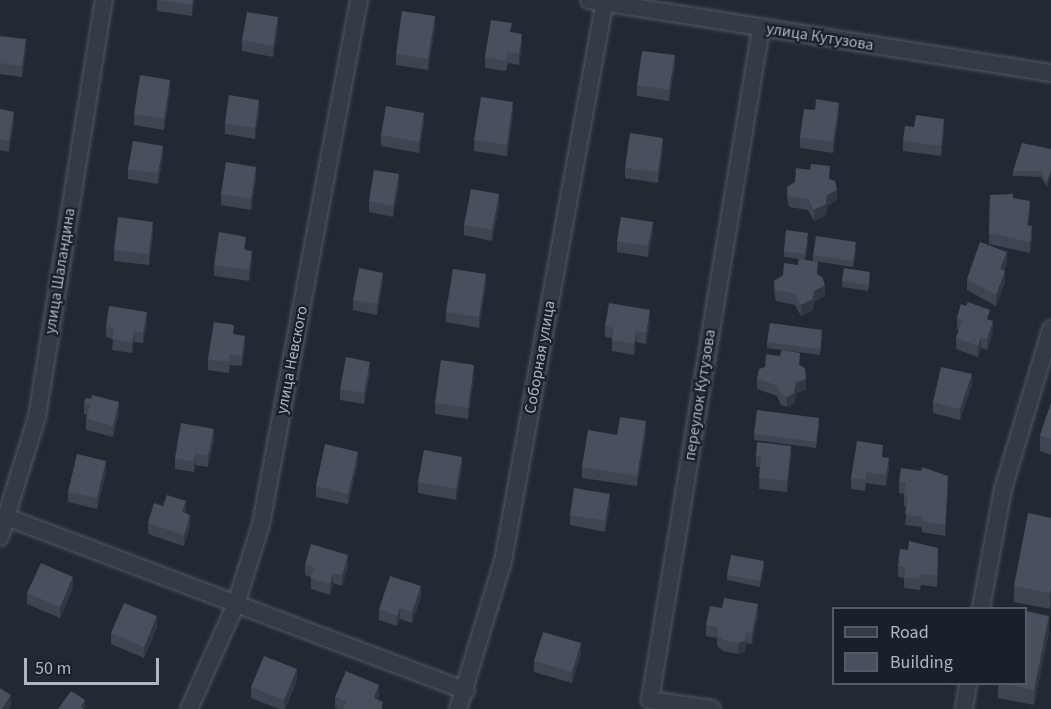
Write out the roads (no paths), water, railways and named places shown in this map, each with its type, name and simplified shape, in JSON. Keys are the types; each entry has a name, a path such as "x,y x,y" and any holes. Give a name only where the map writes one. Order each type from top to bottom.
{"street":[{"name":"улица Шаландина","path":"0,537 4,517 37,417 104,0"},
{"name":"улица Невского","path":"189,709 236,604 261,524 359,0"},
{"name":"улица Кутузова","path":"599,1 1051,73"},
{"name":"Соборная улица","path":"458,709 466,691 503,561 599,1"},
{"name":"переулок Кутузова","path":"712,709 650,700 761,28"},
{"path":"981,607 1004,489 1051,329"},
{"path":"4,517 466,691"},
{"path":"964,709 968,685"}]}
